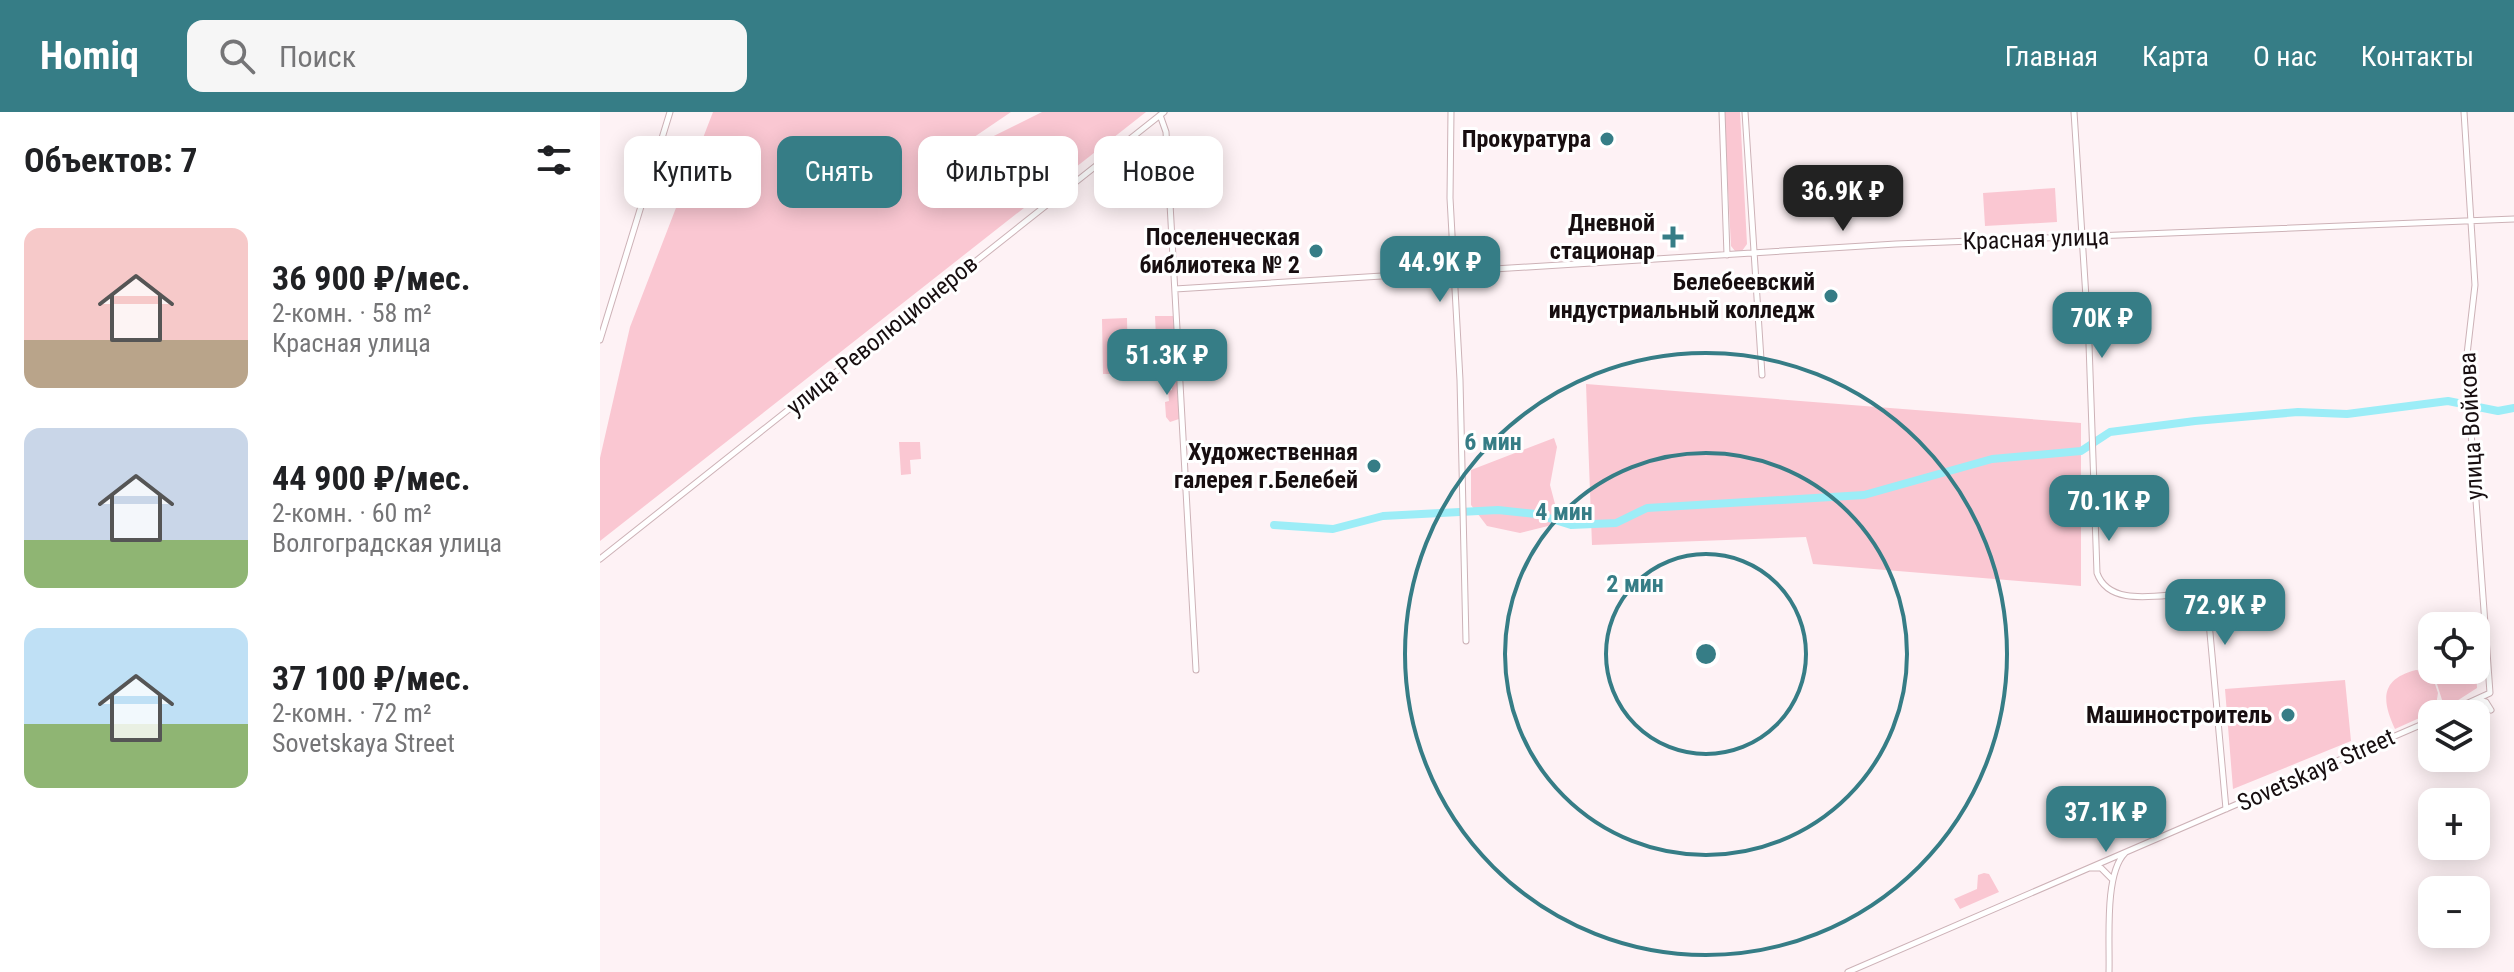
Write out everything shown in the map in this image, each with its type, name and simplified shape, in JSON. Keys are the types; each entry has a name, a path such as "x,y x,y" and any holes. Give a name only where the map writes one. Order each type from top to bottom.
{"main road":[{"path":"600,340 670,112"},
{"path":"1451,112 1453,271 1466,641"},
{"path":"1722,112 1727,255"},
{"path":"1745,112 1762,375"},
{"path":"2074,112 2097,573 2106,589 2131,596 2186,594 2208,611 2226,809"},
{"name":"улица Войкова","path":"2464,112 2475,285 2466,341 2468,395 2484,612"},
{"path":"1162,114 1166,132 1196,670"},
{"name":"улица Революционеров","path":"600,559 1162,114"},
{"name":"Красная улица","path":"1175,289 1981,240 2079,239 2514,219"},
{"path":"2474,700 2483,693 2486,684"},
{"name":"улица Войкова","path":"2475,700 2490,693 2489,684"},
{"name":"Sovetskaya Street","path":"1848,972 2418,726"},
{"path":"2109,972 2112,879 2118,860 2127,850"},
{"path":"2084,869 2101,868 2112,879"}],"shaded area":[{"path":"713,112 1011,112 976,136 918,136 918,208 1024,208 600,541 600,458 630,327 676,208 761,208 761,136 704,136"},
{"path":"1042,112 1146,112 1115,136 1094,136 1094,153 1078,165 1078,136 994,136"},
{"path":"1724,112 1740,112 1747,244 1742,251 1735,251 1731,246"},
{"path":"2055,188 2057,222 1985,226 1983,193"},
{"path":"1155,316 1173,316 1175,339 1156,337"},
{"path":"1127,318 1128,374 1103,374 1102,319"},
{"path":"1175,343 1179,419 1170,422 1166,417 1165,402 1169,401 1168,391 1172,390 1170,356 1157,356 1156,344"},
{"path":"1586,384 2081,423 2081,586 1813,564 1806,537 1592,545"},
{"path":"1554,438 1557,447 1550,485 1560,523 1520,533 1487,526 1471,505 1471,470"},
{"path":"899,442 920,442 921,459 910,460 911,474 901,475"},
{"path":"2418,670 2418,684 2435,684 2438,693 2437,700 2418,700 2418,719 2395,729 2387,708 2387,692 2390,685 2404,674"},
{"name":"Машиностроитель","path":"2345,680 2351,741 2233,789 2225,689"},
{"path":"2437,684 2477,684 2477,688 2458,700 2442,700"},
{"path":"1989,874 1999,892 1960,909 1954,899 1977,889 1978,875"}],"waterway":[{"path":"1274,525 1333,529 1383,516 1498,510 1536,514 1571,525 1616,523 1647,508 1864,495 1992,459 2081,451 2110,432 2195,421 2298,412 2347,414 2448,401 2498,411 2514,408"}],"place":[{"name":"Прокуратура","path":"1607,139"},
{"name":"Дневной стационар","path":"1673,237"},
{"name":"Поселенческая библиотека № 2","path":"1316,251"},
{"name":"Белебеевский индустриальный колледж","path":"1831,296"},
{"name":"Художественная галерея г.Белебей","path":"1374,466"},
{"name":"Машиностроитель","path":"2288,715"}]}
